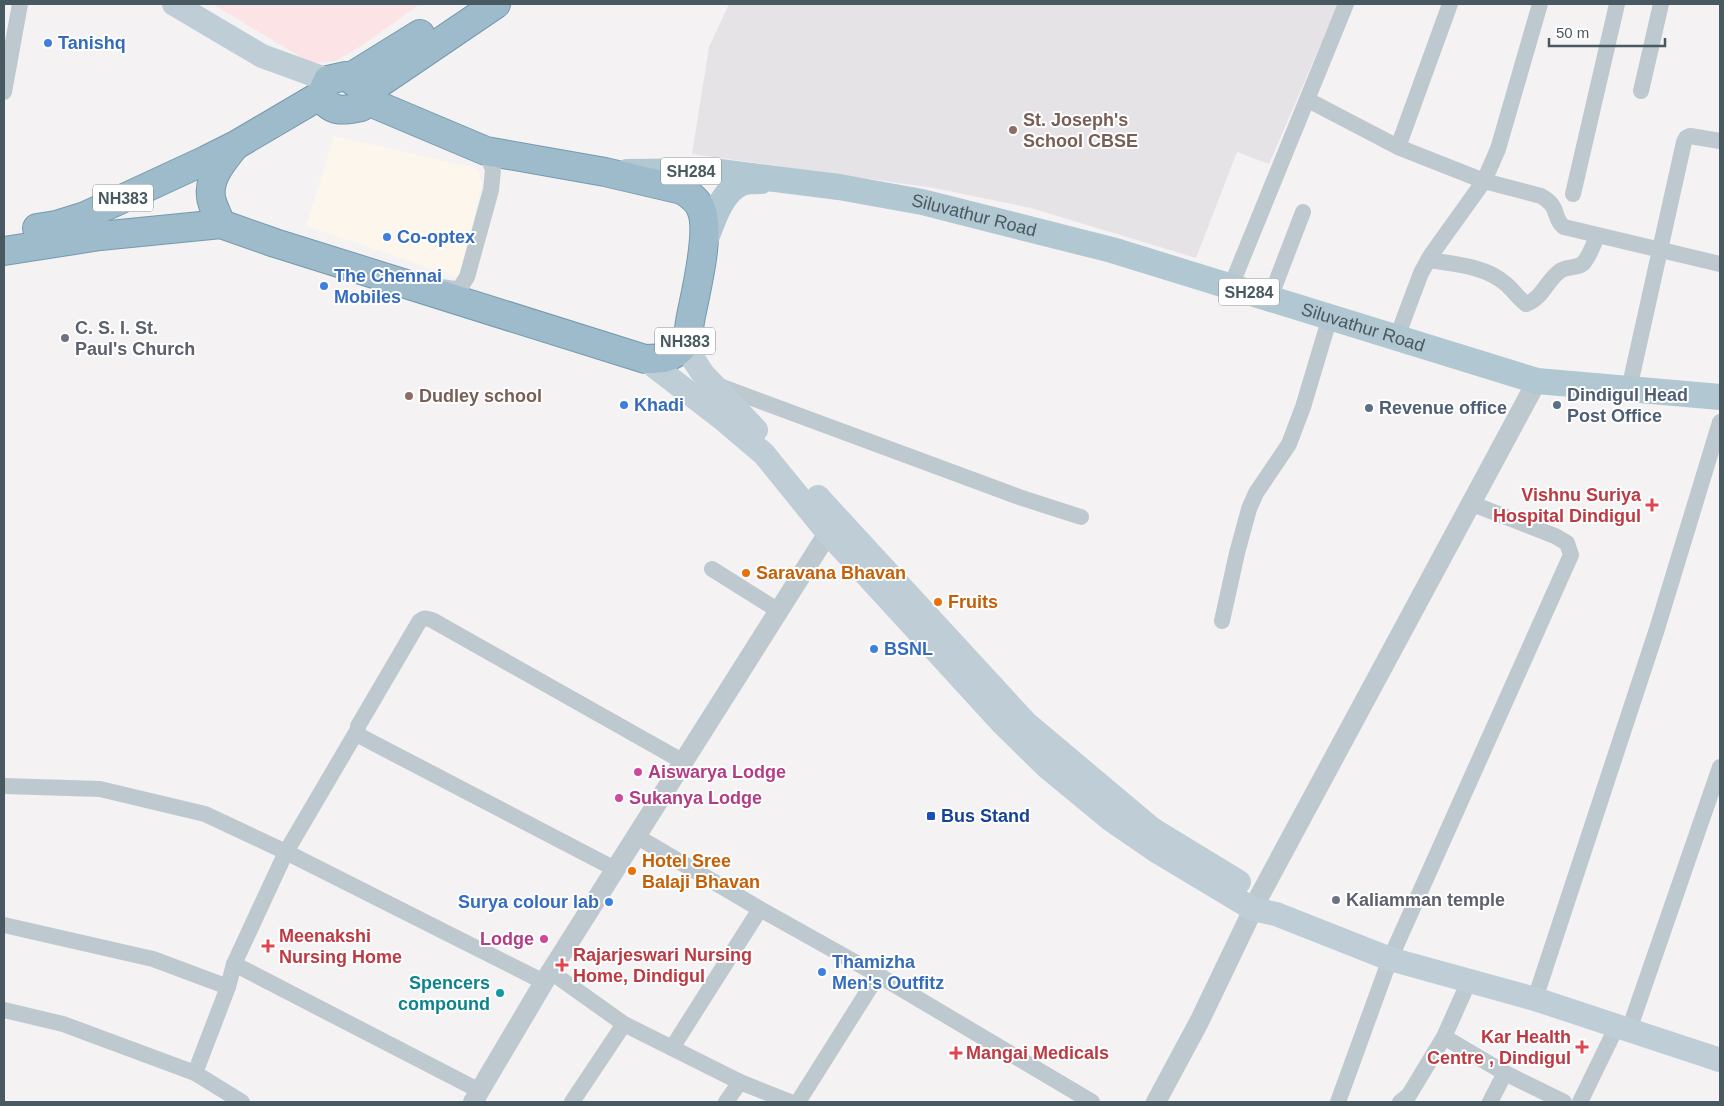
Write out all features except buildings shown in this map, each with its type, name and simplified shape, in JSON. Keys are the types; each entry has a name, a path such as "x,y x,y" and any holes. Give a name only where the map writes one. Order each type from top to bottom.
{"highway":[{"path":"222,224 211,199 210,187 223,160 244,140 297,124 326,120 345,93 467,4"},
{"path":"345,93 414,60 496,4"},
{"path":"410,119 403,105 398,86 414,60"},
{"name":"NH383","path":"4,251 100,236 222,224 275,243 645,359 662,359 672,355 684,345 702,264 704,224 701,208 690,195 682,190 605,172 486,151 345,93"},
{"name":"NH383","path":"4,235 56,225 85,216 244,140"}],"main road":[{"path":"174,4 262,56 345,93"},
{"name":"Siluvathur Road","path":"605,172 712,171 839,187 922,202 1112,250 1538,381 1720,397"},
{"name":"Siluvathur Road","path":"703,248 717,211 728,191 742,183 777,179"},
{"path":"684,345 703,374 976,682 1002,723 1047,767 1110,820 1158,852 1263,906 1390,959 1535,999 1720,1060"},
{"path":"645,359 724,420 764,454 828,533 976,682"}],"street":[{"path":"4,30 9,4"},
{"path":"4,92 20,4"},
{"path":"1231,286 1346,4"},
{"path":"1398,147 1450,4"},
{"path":"1397,337 1428,260 1484,181 1498,149 1540,4"},
{"path":"1573,194 1617,4"},
{"path":"1641,91 1661,4"},
{"path":"1308,100 1398,147 1484,181 1541,196 1554,206 1560,224 1569,228 1659,251 1720,264"},
{"path":"1629,389 1686,138 1697,136 1720,141"},
{"path":"355,268 384,270 446,288 460,288 467,277 491,190 493,170 486,151"},
{"path":"1270,298 1303,212"},
{"path":"1428,260 1466,266 1490,273 1506,284 1526,304 1533,302 1563,268 1580,266 1585,262 1597,236"},
{"path":"1222,621 1249,510 1256,493 1290,444 1304,407 1330,317"},
{"path":"1156,1102 1263,906 1470,504 1538,381"},
{"path":"712,384 1019,498 1081,517"},
{"path":"1535,999 1657,629 1720,422"},
{"path":"1338,1102 1390,959 1570,555 1567,543 1556,536 1470,504"},
{"path":"234,964 477,1097 547,977 828,533"},
{"path":"712,569 779,611"},
{"path":"195,1072 228,987 234,964 286,852 357,731 358,726 423,618 427,618 682,761"},
{"path":"357,731 362,739 615,869"},
{"path":"1580,1102 1623,1028 1720,767"},
{"path":"4,786 100,788 204,814 547,977 624,1024 740,1082 790,1102"},
{"path":"636,836 760,909 878,975 1092,1102"},
{"path":"672,1048 760,909"},
{"path":"4,925 153,959 228,987"},
{"path":"798,1102 878,975"},
{"path":"1409,1100 1444,1037 1469,981"},
{"path":"4,1010 63,1024 195,1072 242,1102"},
{"path":"572,1102 624,1024"},
{"path":"1444,1037 1505,1073 1564,1102"},
{"path":"1490,1102 1505,1073"},
{"path":"726,1102 740,1082"}],"shaded area":[{"path":"212,4 420,4 361,46 336,61 311,63"},
{"path":"729,4 1338,4 1269,164 1237,152 1196,258 1031,208 934,188 692,154 709,47"},
{"path":"334,136 476,168 482,182 463,269 456,277 306,226"}],"place":[{"name":"Tanishq","path":"48,43"},
{"name":"St. Joseph's School CBSE","path":"1013,130"},
{"name":"Co-optex","path":"387,237"},
{"name":"The Chennai Mobiles","path":"324,286"},
{"name":"C. S. I. St. Paul's Church","path":"65,338"},
{"name":"Dudley school","path":"409,396"},
{"name":"Khadi","path":"624,405"},
{"name":"Dindigul Head Post Office","path":"1557,405"},
{"name":"Revenue office","path":"1369,408"},
{"name":"Vishnu Suriya Hospital Dindigul","path":"1652,505"},
{"name":"Saravana Bhavan","path":"746,573"},
{"name":"Fruits","path":"938,602"},
{"name":"BSNL","path":"874,649"},
{"name":"Aiswarya Lodge","path":"638,772"},
{"name":"Sukanya Lodge","path":"619,798"},
{"name":"Bus Stand","path":"931,816"},
{"name":"Hotel Sree Balaji Bhavan","path":"632,871"},
{"name":"Kaliamman temple","path":"1336,900"},
{"name":"Surya colour lab","path":"609,902"},
{"name":"Lodge","path":"544,939"},
{"name":"Meenakshi Nursing Home","path":"268,946"},
{"name":"Rajarjeswari Nursing Home, Dindigul","path":"562,965"},
{"name":"Thamizha Men's Outfitz","path":"822,972"},
{"name":"Spencers compound","path":"500,993"},
{"name":"Kar Health Centre , Dindigul","path":"1582,1047"},
{"name":"Mangai Medicals","path":"956,1053"}]}
